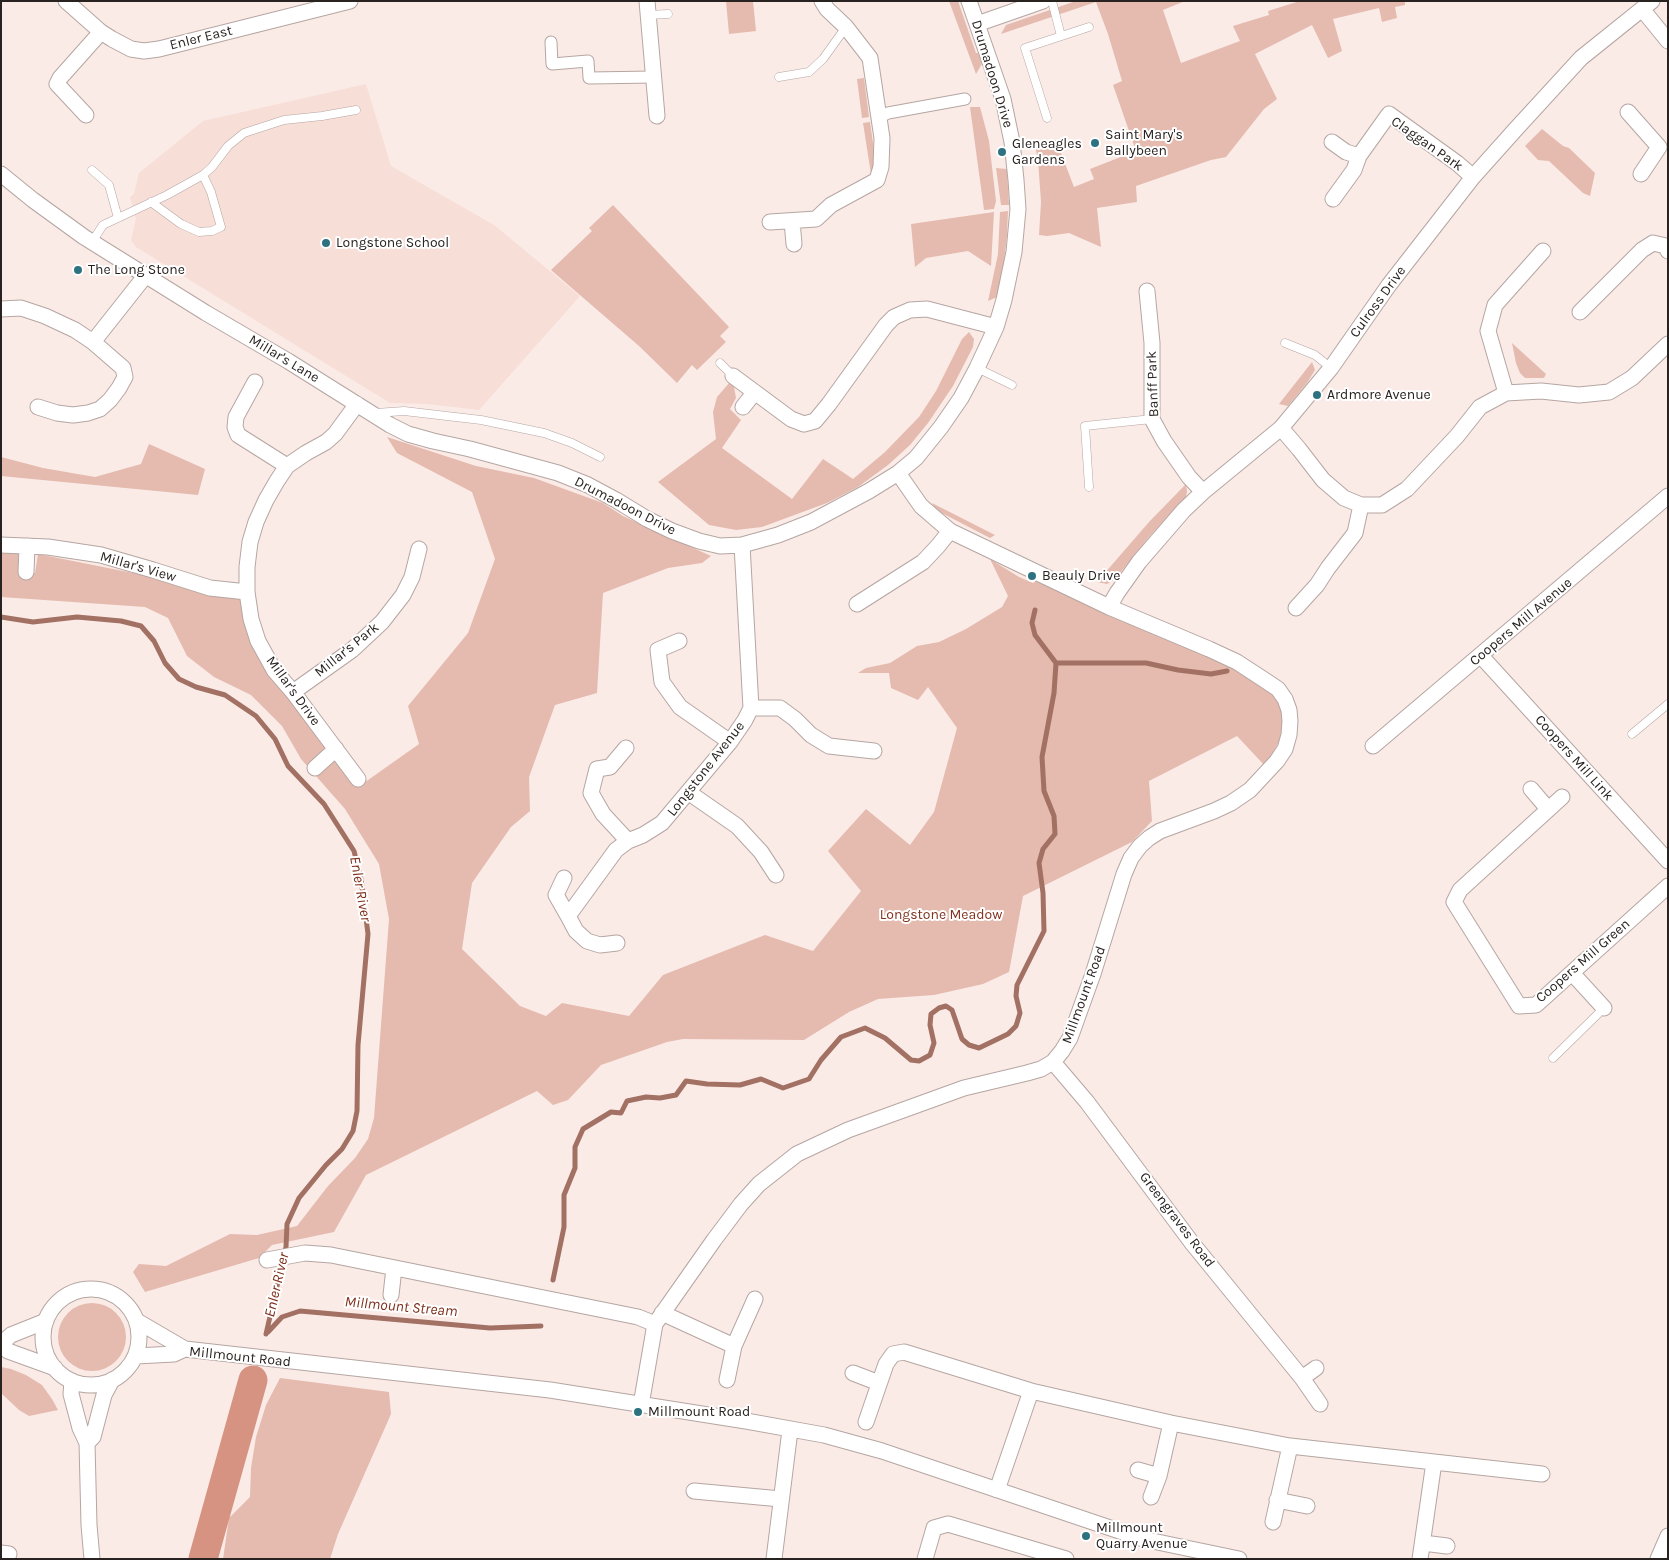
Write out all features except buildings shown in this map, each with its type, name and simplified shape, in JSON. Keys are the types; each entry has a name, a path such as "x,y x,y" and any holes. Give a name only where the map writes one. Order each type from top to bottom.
{"street":[{"name":"Enler East","path":"66,1 101,32 132,49 144,51 159,49 350,1"},
{"path":"770,222 816,219 831,205 877,180 881,167 882,138 870,58 846,27 827,9 822,1"},
{"name":"Drumadoon Drive","path":"371,414 408,434 558,473 588,485 647,519 681,534 720,546 742,545 778,535 810,522 869,491 898,473 916,458 941,427 961,398 978,368 996,327 1014,252 1018,209 1012,142 1003,99 969,1"},
{"path":"978,24 1042,1"},
{"path":"1647,5 1668,41"},
{"name":"Culross Drive","path":"1110,607 1116,593 1139,562 1184,510 1281,428 1331,368 1389,286 1473,177 1581,58 1647,5"},
{"path":"648,8 657,116"},
{"path":"86,115 57,84 60,78 101,32"},
{"path":"551,42 552,64 588,61 589,78 654,77"},
{"path":"878,118 888,113 965,100"},
{"path":"1628,112 1663,145 1642,174"},
{"name":"Claggan Park","path":"1333,199 1354,170 1358,156 1389,114 1457,163 1473,177"},
{"path":"1332,142 1346,152 1358,156"},
{"name":"Millar's Lane","path":"1,174 53,216 92,242 206,313 288,360 371,414"},
{"path":"792,221 794,244"},
{"path":"1580,312 1642,250 1653,243 1666,246 1668,251"},
{"path":"1506,393 1488,331 1494,305 1543,251"},
{"path":"93,342 146,275"},
{"name":"Banff Park","path":"1147,291 1152,343 1152,419 1189,477 1203,492"},
{"path":"1,309 21,308 46,316 75,330 93,342 123,368 125,377 110,400 100,409 73,415 57,413 38,407"},
{"path":"733,376 790,419 804,424 815,421 886,325 894,317 910,310 927,309 996,327"},
{"path":"1281,428 1322,480 1344,498 1362,505 1382,505 1407,489 1457,436 1480,407 1506,393 1541,391 1579,395 1609,392 1632,378 1668,344"},
{"path":"254,382 236,417 235,427 238,435 287,466"},
{"path":"743,407 754,393"},
{"name":"Millar's Drive","path":"357,404 335,434 326,442 287,466 266,500 256,522 250,542 247,592 251,618 258,641 274,670 293,692 358,779"},
{"path":"898,473 920,506 950,531 1110,607"},
{"name":"Coopers Mill Avenue","path":"1373,746 1668,496"},
{"path":"1296,608 1317,585 1355,533 1362,505"},
{"path":"857,604 922,562 950,531"},
{"name":"Millar's View","path":"1,545 48,547 101,555 210,588 247,592"},
{"name":"Longstone Avenue","path":"568,916 616,850 628,841 643,835 662,823 730,742 751,708 742,545"},
{"path":"26,572 27,546"},
{"name":"Millar's Park","path":"293,692 352,650 382,622 403,595 412,577 419,549"},
{"name":"Millmount Road","path":"1053,1062 1070,1038 1131,858 1145,842 1160,831 1214,811 1231,803 1250,790 1271,768 1284,749 1289,735 1289,710 1285,699 1278,689 1237,662 1209,648 1110,607"},
{"path":"679,641 658,650 662,682 680,707 730,742"},
{"name":"Coopers Mill Link","path":"1481,656 1668,861"},
{"path":"751,708 780,708 795,718 811,735 829,746 874,751"},
{"path":"626,748 610,766 597,770 592,794 603,814 628,841"},
{"path":"315,768 336,749"},
{"path":"1531,789 1548,810"},
{"path":"688,792 737,826 761,852 776,875"},
{"name":"Coopers Mill Green","path":"1562,797 1460,890 1454,902 1520,1006 1536,1005 1668,886"},
{"path":"564,878 556,895 576,930 587,942 600,945 617,943"},
{"path":"1572,973 1604,1008"},
{"path":"641,1404 659,1318 741,1204 760,1184 797,1154 848,1130 940,1096 991,1081 1028,1073 1053,1062"},
{"name":"Greengraves Road","path":"1053,1062 1087,1102 1192,1243 1302,1378 1320,1404"},
{"path":"267,1260 304,1254 331,1256 638,1317 659,1318 734,1346"},
{"path":"390,1295 394,1268"},
{"path":"46,1321 11,1335 2,1344 8,1350 55,1368 72,1381 87,1385 99,1385 112,1380 127,1370 136,1356 139,1325 132,1310 121,1298 107,1291 92,1288 76,1291 62,1298 51,1310 46,1321 43,1336 47,1356 55,1368"},
{"path":"727,1380 734,1346 755,1299"},
{"path":"137,1320 185,1349"},
{"name":"Millmount Road","path":"136,1356 174,1354 185,1349 550,1390 824,1435 882,1451 1143,1539 1239,1559"},
{"path":"866,1422 886,1364 893,1354 904,1352 1031,1391 1171,1423 1290,1446 1542,1474"},
{"path":"1302,1378 1316,1368"},
{"path":"853,1373 880,1383"},
{"path":"87,1444 93,1437 104,1395 112,1380"},
{"path":"72,1381 71,1394 80,1428 87,1444 89,1525 92,1559"},
{"path":"996,1490 1031,1391"},
{"path":"1151,1497 1159,1476 1171,1423"},
{"path":"774,1559 790,1430"},
{"path":"1272,1522 1290,1446"},
{"path":"1420,1559 1434,1462"},
{"path":"1138,1470 1159,1476"},
{"path":"694,1491 781,1499"},
{"path":"1277,1500 1306,1506"},
{"path":"925,1559 934,1528 948,1524 1066,1559"},
{"path":"1658,1559 1668,1536"},
{"path":"1422,1543 1447,1546"}],"lane":[{"path":"1052,1 1061,36"},
{"path":"648,8 668,14"},
{"path":"779,77 809,72 823,59 846,27"},
{"path":"1047,118 1025,48 1090,27"},
{"path":"92,242 103,225 203,175 212,167 228,146 244,133 284,120 356,110"},
{"path":"92,170 109,185 118,218"},
{"path":"151,202 181,224 199,232 212,232 221,227 211,192 203,175"},
{"path":"1285,343 1315,355 1331,368"},
{"path":"720,363 733,376"},
{"path":"978,368 1012,385"},
{"path":"371,414 404,411 481,420 544,433 572,443 600,457"},
{"path":"1089,487 1086,426 1152,419"},
{"path":"1632,734 1668,704"},
{"path":"1552,1058 1604,1008"}],"shaded area":[{"name":"Longstone School","path":"366,84 391,166 494,225 580,296 479,410 427,404 390,403 136,247 131,240 136,219 130,197 134,194 139,173 203,121"}],"green space":[{"path":"726,1 753,1 756,31 729,34"},
{"path":"949,1 958,1 976,53 981,53 983,62 976,74"},
{"path":"1076,1 1185,1 1163,10 1181,63 1240,41 1233,26 1269,15 1268,11 1300,1 1405,1 1405,5 1395,7 1397,18 1382,22 1379,8 1333,19 1342,51 1328,58 1312,25 1255,54 1277,99 1264,109 1226,157 1211,160 1136,186 1137,202 1097,208 1101,247 1069,233 1047,236 1039,235 1041,202 1035,146 1056,140 1074,187 1094,179 1090,169 1136,151 1113,85 1122,81 1096,2 1001,34 1006,25"},
{"path":"864,78 869,117 862,118 857,79"},
{"path":"970,107 980,107 989,141 996,201 994,209 984,210"},
{"path":"870,122 876,164 871,174 863,123"},
{"path":"1542,129 1563,146 1569,148 1595,173 1590,196 1583,193 1549,161 1538,160 1525,146"},
{"path":"996,168 1007,169 1009,205 1001,205"},
{"path":"613,205 729,327 720,336 726,342 697,370 692,365 677,383 639,346 551,270 592,231 589,228"},
{"path":"1008,211 1004,262 997,297 988,301 998,254 1000,212"},
{"path":"994,212 991,266 968,251 926,258 915,267 911,224"},
{"path":"969,332 974,339 973,347 953,386 928,423 910,445 888,465 858,487 827,503 762,527 736,530 709,525 658,482 716,439 713,412 717,397 730,382 734,387 736,398 730,409 741,420 722,448 792,499 823,459 853,479 885,452 919,417 936,391 962,339"},
{"path":"1512,343 1546,374 1544,378 1525,378 1520,373"},
{"path":"1312,362 1315,370 1307,383 1288,406 1279,404"},
{"name":"Longstone Meadow","path":"387,437 476,466 534,478 603,503 623,516 711,556 702,563 668,568 603,593 597,693 555,705 529,777 530,811 511,827 472,883 462,949 520,1006 546,1016 562,1003 629,1016 663,975 765,935 813,951 861,891 828,851 866,809 910,845 934,812 957,728 928,687 918,700 891,688 889,673 858,673 866,668 890,663 917,646 939,642 966,629 1002,607 1008,596 990,559 1019,577 1033,583 1036,581 1097,609 1158,633 1243,673 1279,699 1283,716 1280,740 1265,766 1237,736 1149,781 1152,821 1132,842 1023,896 1009,972 983,984 934,995 878,999 849,1012 804,1040 683,1039 667,1042 601,1065 568,1100 553,1105 537,1091 366,1175 334,1232 272,1245 259,1258 145,1292 133,1272 139,1264 166,1266 230,1234 257,1235 297,1226 328,1186 355,1158 368,1139 374,1118 389,919 379,864 345,809 301,759 282,726 251,695 214,677 187,656 168,618 145,607 1,597 1,552 18,554 19,572 35,573 38,554 241,597 246,630 265,665 361,785 419,744 408,706 468,633 495,559 472,492 397,453"},
{"path":"149,444 205,469 198,495 1,476 1,457 43,468 95,477 141,464"},
{"path":"1186,484 1186,497 1150,536 1115,579 1107,584 1097,582 1149,522"},
{"path":"932,503 995,535 990,538 936,510"},
{"path":"85,1303 99,1303 111,1308 121,1318 126,1330 126,1344 121,1356 111,1366 99,1371 85,1371 73,1366 63,1356 58,1344 58,1330 63,1318 73,1308"},
{"path":"1,1367 26,1375 42,1385 58,1410 29,1416 19,1410 1,1393"},
{"path":"280,1378 389,1392 391,1414 338,1534 330,1559 223,1559 229,1518 250,1497 251,1468 256,1437 266,1405"}],"waterway":[{"path":"1035,610 1032,623 1035,635 1056,663"},
{"name":"Enler River","path":"1,617 33,622 77,617 121,621 141,626 154,641 165,663 179,679 196,687 225,695 256,716 275,739 288,766 324,804 354,851 361,879 368,934 358,1045 357,1111 353,1131 342,1149 299,1198 287,1224 286,1247 266,1334"},
{"path":"1056,663 1146,663 1178,670 1211,674 1227,671"},
{"name":"Millmount Stream","path":"553,1280 564,1227 564,1195 575,1168 575,1147 583,1129 611,1112 621,1113 627,1101 646,1097 660,1098 676,1095 686,1081 740,1085 761,1079 783,1088 809,1079 821,1060 841,1037 865,1028 885,1038 911,1060 919,1061 930,1055 934,1043 930,1025 931,1014 939,1008 946,1006 952,1010 962,1039 969,1045 979,1048 1008,1034 1016,1026 1020,1013 1016,996 1017,985 1044,931 1043,893 1039,863 1043,849 1055,834 1054,816 1044,791 1042,757 1054,693 1056,663"},
{"name":"Millmount Stream","path":"268,1332 282,1317 300,1311 490,1328 541,1326"},
{"name":"Enler River","path":"203,1559 253,1380"}],"place":[{"name":"Saint Mary's Ballybeen","path":"1095,143"},
{"name":"Gleneagles Gardens","path":"1002,152"},
{"name":"Longstone School","path":"326,243"},
{"name":"The Long Stone","path":"78,270"},
{"name":"Ardmore Avenue","path":"1317,395"},
{"name":"Beauly Drive","path":"1032,576"},
{"name":"Millmount Road","path":"638,1412"},
{"name":"Millmount Quarry Avenue","path":"1086,1536"}]}
